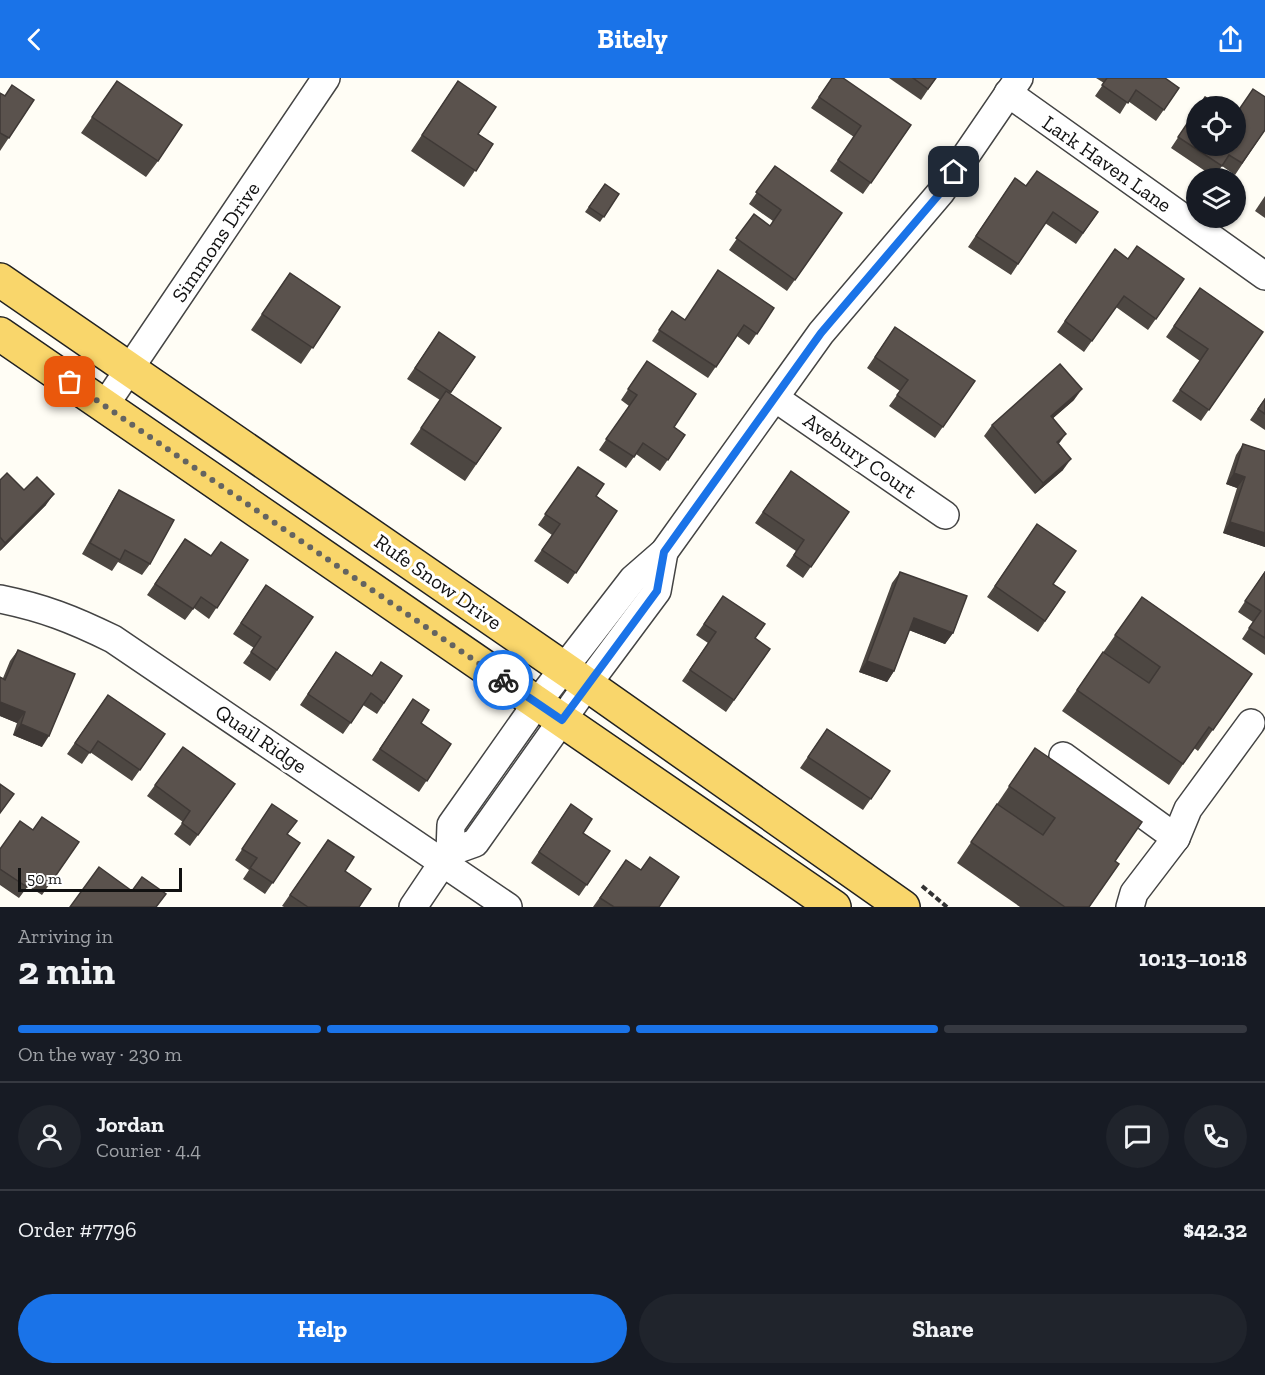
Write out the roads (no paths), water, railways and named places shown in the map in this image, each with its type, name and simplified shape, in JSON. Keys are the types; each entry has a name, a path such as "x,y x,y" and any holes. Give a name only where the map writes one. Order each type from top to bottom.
{"main road":[{"name":"Rufe Snow Drive","path":"0,280 129,369 563,694 834,907"},
{"name":"Rufe Snow Drive","path":"0,334 105,405 903,907"}],"street":[{"name":"Simmons Drive","path":"105,405 326,78"},
{"name":"Lark Haven Lane","path":"1013,86 1265,276"},
{"path":"413,907 447,857 475,843 563,694 657,591 664,552 821,333 941,192 1013,86"},
{"name":"Avebury Court","path":"775,398 945,515"},
{"name":"Quail Ridge","path":"0,599 39,607 113,639 447,857 508,907"},
{"path":"1130,907 1134,892 1176,838 1188,809 1251,723"},
{"path":"1063,756 1176,838"}]}
